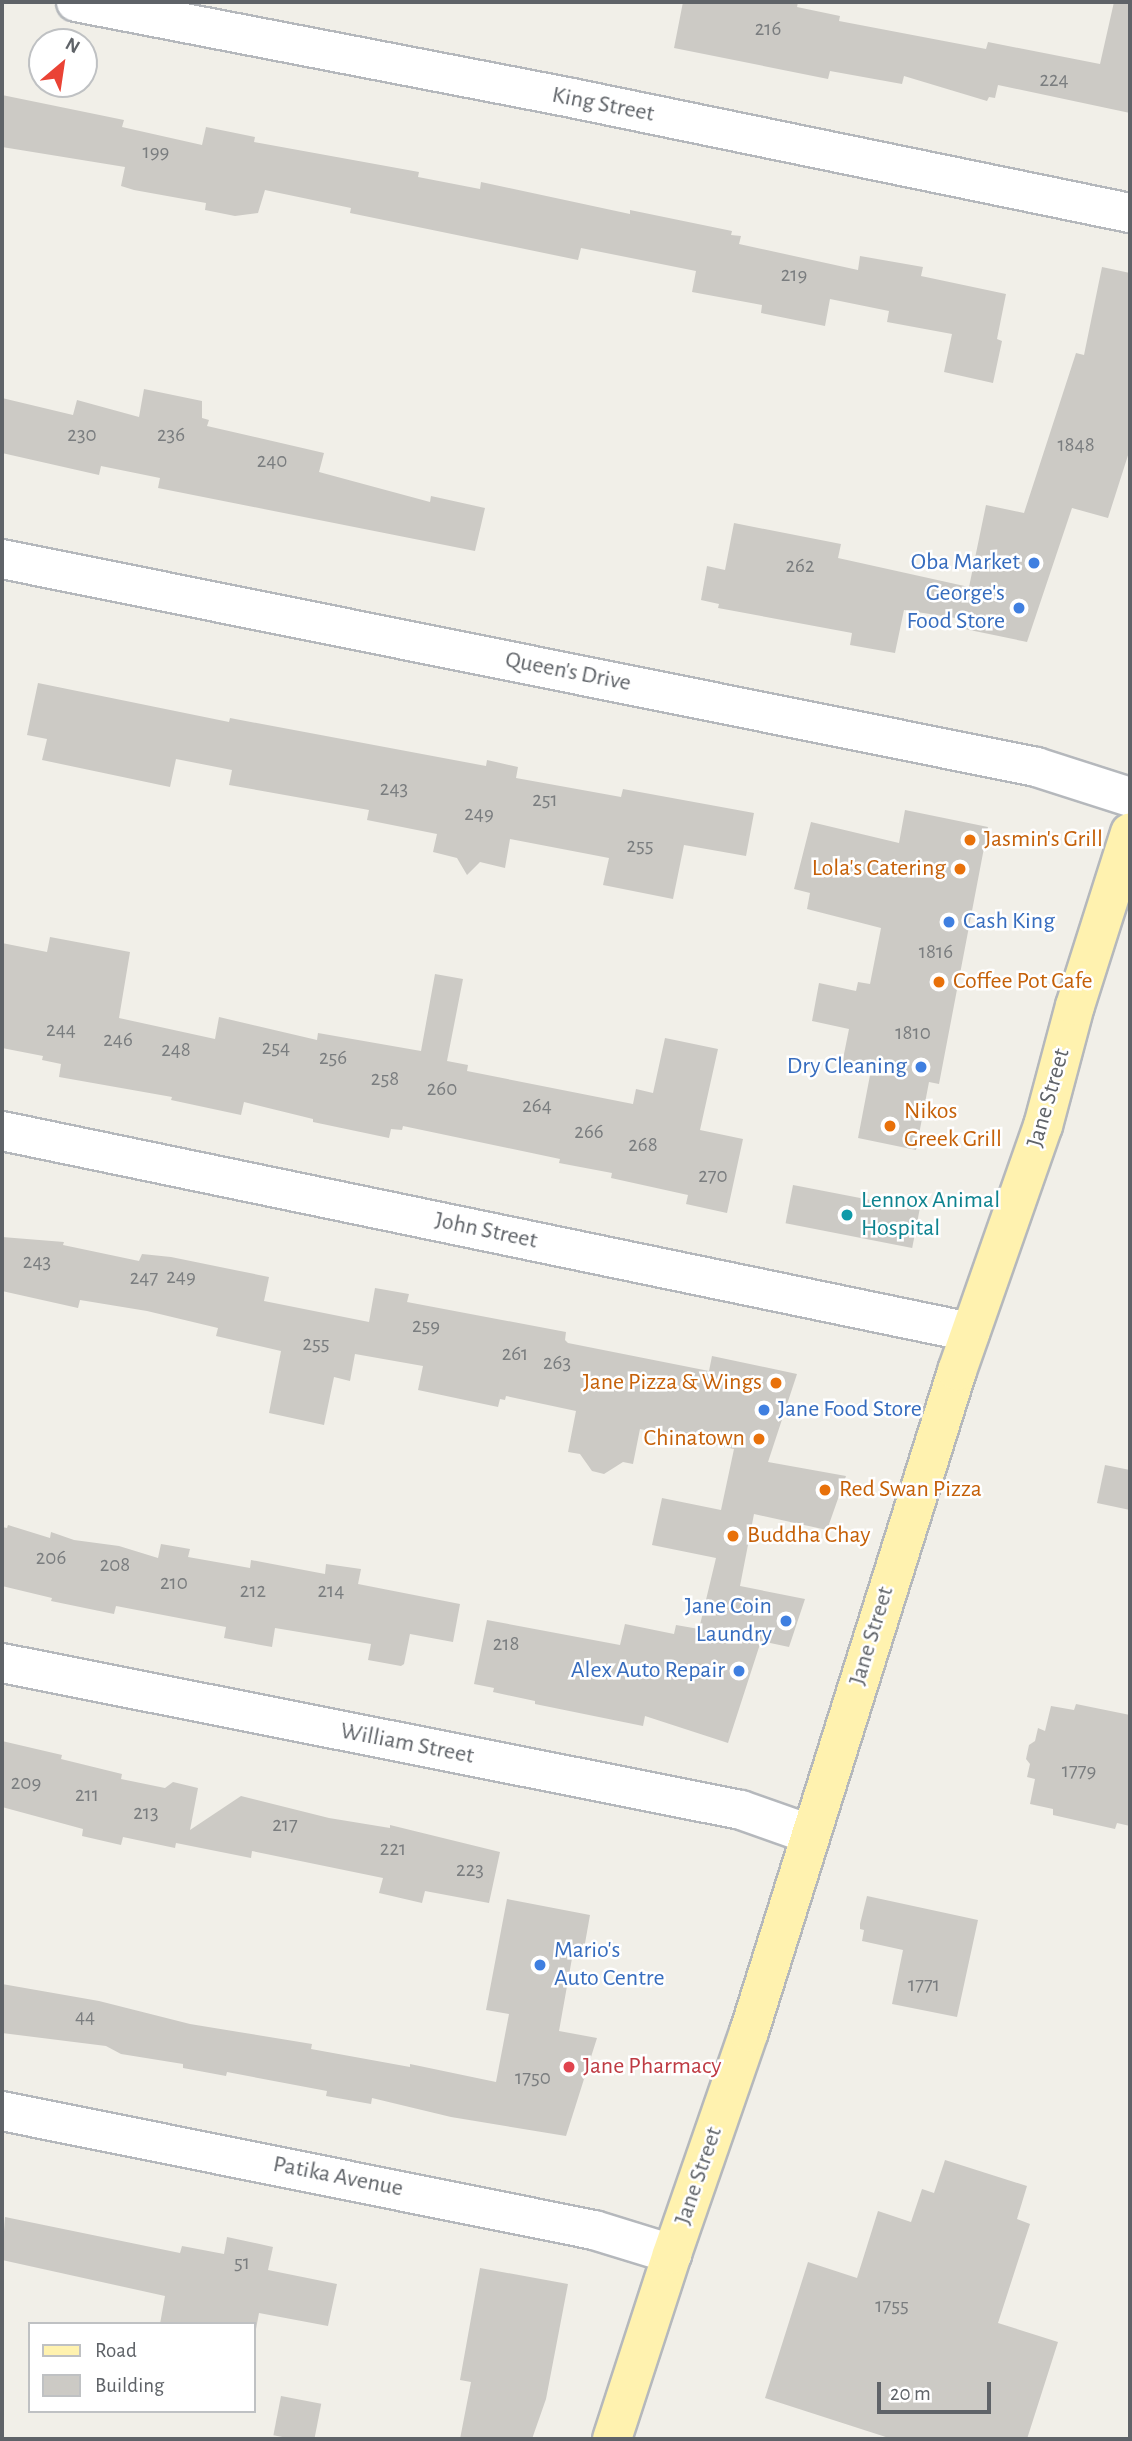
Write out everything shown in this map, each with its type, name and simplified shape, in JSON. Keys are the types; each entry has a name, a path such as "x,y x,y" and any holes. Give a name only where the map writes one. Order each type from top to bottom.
{"main road":[{"name":"Jane Street","path":"612,2439 672,2254 749,2032 809,1834 970,1332 1043,1126 1075,1006 1121,890 1130,832"}],"street":[{"name":"King Street","path":"76,2 572,98 1130,213"},
{"name":"Queen's Drive","path":"2,559 1036,767 1130,797"},
{"name":"John Street","path":"2,1131 970,1332"},
{"name":"William Street","path":"2,1663 741,1810 809,1834"},
{"name":"Patika Avenue","path":"2,2111 594,2230 672,2254"}],"building":[{"path":"683,2 798,2 797,7 840,16 839,21 986,49 988,42 1100,64 1114,2 1130,2 1130,113 998,85 995,98 989,97 987,101 904,76 902,84 830,71 828,79 674,48"},
{"path":"2,95 124,120 122,127 202,145 206,127 255,137 254,142 419,172 418,177 480,189 481,182 630,214 630,210 732,231 731,235 741,236 739,244 858,270 860,256 923,267 921,276 1006,294 997,339 1002,341 993,383 944,372 952,334 887,322 889,311 830,299 825,326 761,313 762,305 692,292 696,271 581,248 578,260 350,213 351,208 265,190 258,213 235,216 205,210 206,203 134,190 121,186 125,167 2,147"},
{"path":"1102,267 1130,273 1130,449 1108,518 1072,508 1027,642 960,628 962,619 904,610 895,653 850,645 852,633 718,608 719,604 701,600 707,566 725,570 734,523 841,544 838,558 969,587 986,505 1024,513 1076,353 1084,355"},
{"path":"144,389 202,401 202,418 209,420 207,426 324,453 319,472 430,502 431,496 485,508 475,551 158,488 160,478 101,466 99,475 2,453 2,398 73,415 77,400 139,417"},
{"path":"38,683 229,722 230,718 486,766 487,760 518,767 516,778 621,797 623,789 754,813 746,856 684,845 673,899 603,885 609,858 510,839 505,868 480,862 467,875 457,858 433,852 437,834 367,820 369,810 229,785 232,770 176,759 170,787 42,760 47,739 27,735"},
{"path":"905,810 988,827 939,1084 929,1082 916,1150 858,1138 871,1070 842,1064 849,1029 812,1021 819,983 856,991 858,982 870,984 881,928 807,909 810,893 794,889 811,822 899,843"},
{"path":"50,937 130,952 119,1018 215,1039 219,1017 317,1040 318,1033 421,1051 435,974 463,979 447,1061 468,1065 467,1071 633,1104 636,1089 653,1093 665,1038 718,1049 700,1130 743,1139 727,1213 686,1204 688,1195 611,1178 612,1173 559,1163 560,1159 403,1126 402,1130 391,1129 389,1138 313,1122 313,1119 244,1102 241,1115 171,1100 172,1097 59,1077 61,1064 42,1060 43,1056 2,1048 2,943 47,952"},
{"name":"Lennox Animal Hospital","path":"793,1185 920,1210 912,1248 786,1223"},
{"path":"2,1237 64,1242 63,1245 139,1261 142,1254 171,1257 269,1277 264,1301 369,1322 375,1288 409,1294 407,1302 566,1332 565,1340 568,1343 709,1371 712,1356 797,1374 768,1462 846,1476 827,1530 754,1514 740,1586 805,1599 789,1647 761,1641 728,1743 645,1716 643,1726 535,1704 535,1701 493,1692 494,1688 474,1684 487,1620 620,1645 625,1624 674,1634 676,1625 699,1629 716,1558 652,1545 662,1498 721,1510 734,1449 640,1429 633,1464 623,1462 604,1474 592,1471 580,1454 568,1452 576,1411 506,1396 505,1400 500,1399 498,1407 418,1390 423,1366 355,1354 350,1381 334,1377 324,1425 269,1413 281,1351 216,1336 218,1328 147,1311 80,1300 78,1308 2,1291"},
{"path":"1105,1465 1130,1470 1130,1510 1097,1503"},
{"path":"8,1525 50,1538 51,1532 74,1540 119,1546 158,1558 161,1544 190,1549 188,1557 250,1568 251,1560 325,1574 326,1564 361,1569 358,1584 460,1604 453,1642 410,1634 404,1664 401,1666 368,1660 371,1644 275,1628 272,1647 224,1638 226,1627 116,1606 114,1614 51,1601 52,1598 2,1586 2,1527 7,1528"},
{"path":"1076,1704 1130,1715 1130,1826 1117,1823 1115,1829 1053,1815 1053,1809 1030,1804 1035,1779 1027,1777 1030,1764 1026,1759 1029,1745 1035,1741 1038,1728 1045,1731 1051,1706 1074,1710"},
{"path":"2,1741 62,1755 61,1759 122,1774 121,1779 165,1788 173,1782 198,1788 190,1830 241,1796 329,1818 390,1828 390,1825 500,1852 489,1903 425,1891 422,1903 379,1893 383,1878 252,1851 251,1858 176,1843 175,1848 123,1837 121,1845 82,1836 83,1829 2,1807"},
{"path":"867,1896 978,1920 957,2017 892,2004 903,1950 862,1941 864,1930 860,1929 860,1924"},
{"path":"507,1899 590,1915 584,1949 574,1947 559,2031 597,2038 566,2136 451,2117 372,2098 371,2104 326,2096 327,2091 227,2072 226,2076 183,2068 183,2064 121,2054 106,2046 2,2033 2,1984 99,2001 190,2024 312,2044 311,2049 410,2067 410,2064 496,2082 509,2014 486,2010"},
{"path":"945,2160 1027,2186 1017,2219 1030,2224 998,2323 1058,2342 1027,2439 892,2439 765,2398 808,2262 857,2278 878,2211 911,2222 922,2189 934,2193"},
{"path":"5,2217 180,2253 182,2246 224,2254 227,2237 273,2247 268,2270 337,2284 328,2326 259,2313 256,2329 256,2322 160,2322 165,2296 2,2260"},
{"path":"480,2268 568,2284 546,2399 532,2439 460,2439 471,2382 460,2380"},
{"path":"281,2396 321,2404 314,2439 273,2435"}],"place":[{"name":"Oba Market","path":"1034,563"},
{"name":"George's Food Store","path":"1019,608"},
{"name":"Jasmin's Grill","path":"970,840"},
{"name":"Lola's Catering","path":"960,869"},
{"name":"Cash King","path":"949,922"},
{"name":"Coffee Pot Cafe","path":"939,982"},
{"name":"Dry Cleaning","path":"921,1067"},
{"name":"Nikos Greek Grill","path":"890,1126"},
{"name":"Lennox Animal Hospital","path":"847,1215"},
{"name":"Jane Pizza & Wings","path":"776,1383"},
{"name":"Jane Food Store","path":"764,1410"},
{"name":"Chinatown","path":"759,1439"},
{"name":"Red Swan Pizza","path":"825,1490"},
{"name":"Buddha Chay","path":"733,1536"},
{"name":"Jane Coin Laundry","path":"786,1621"},
{"name":"Alex Auto Repair","path":"739,1671"},
{"name":"Mario's Auto Centre","path":"540,1965"},
{"name":"Jane Pharmacy","path":"569,2067"}]}
